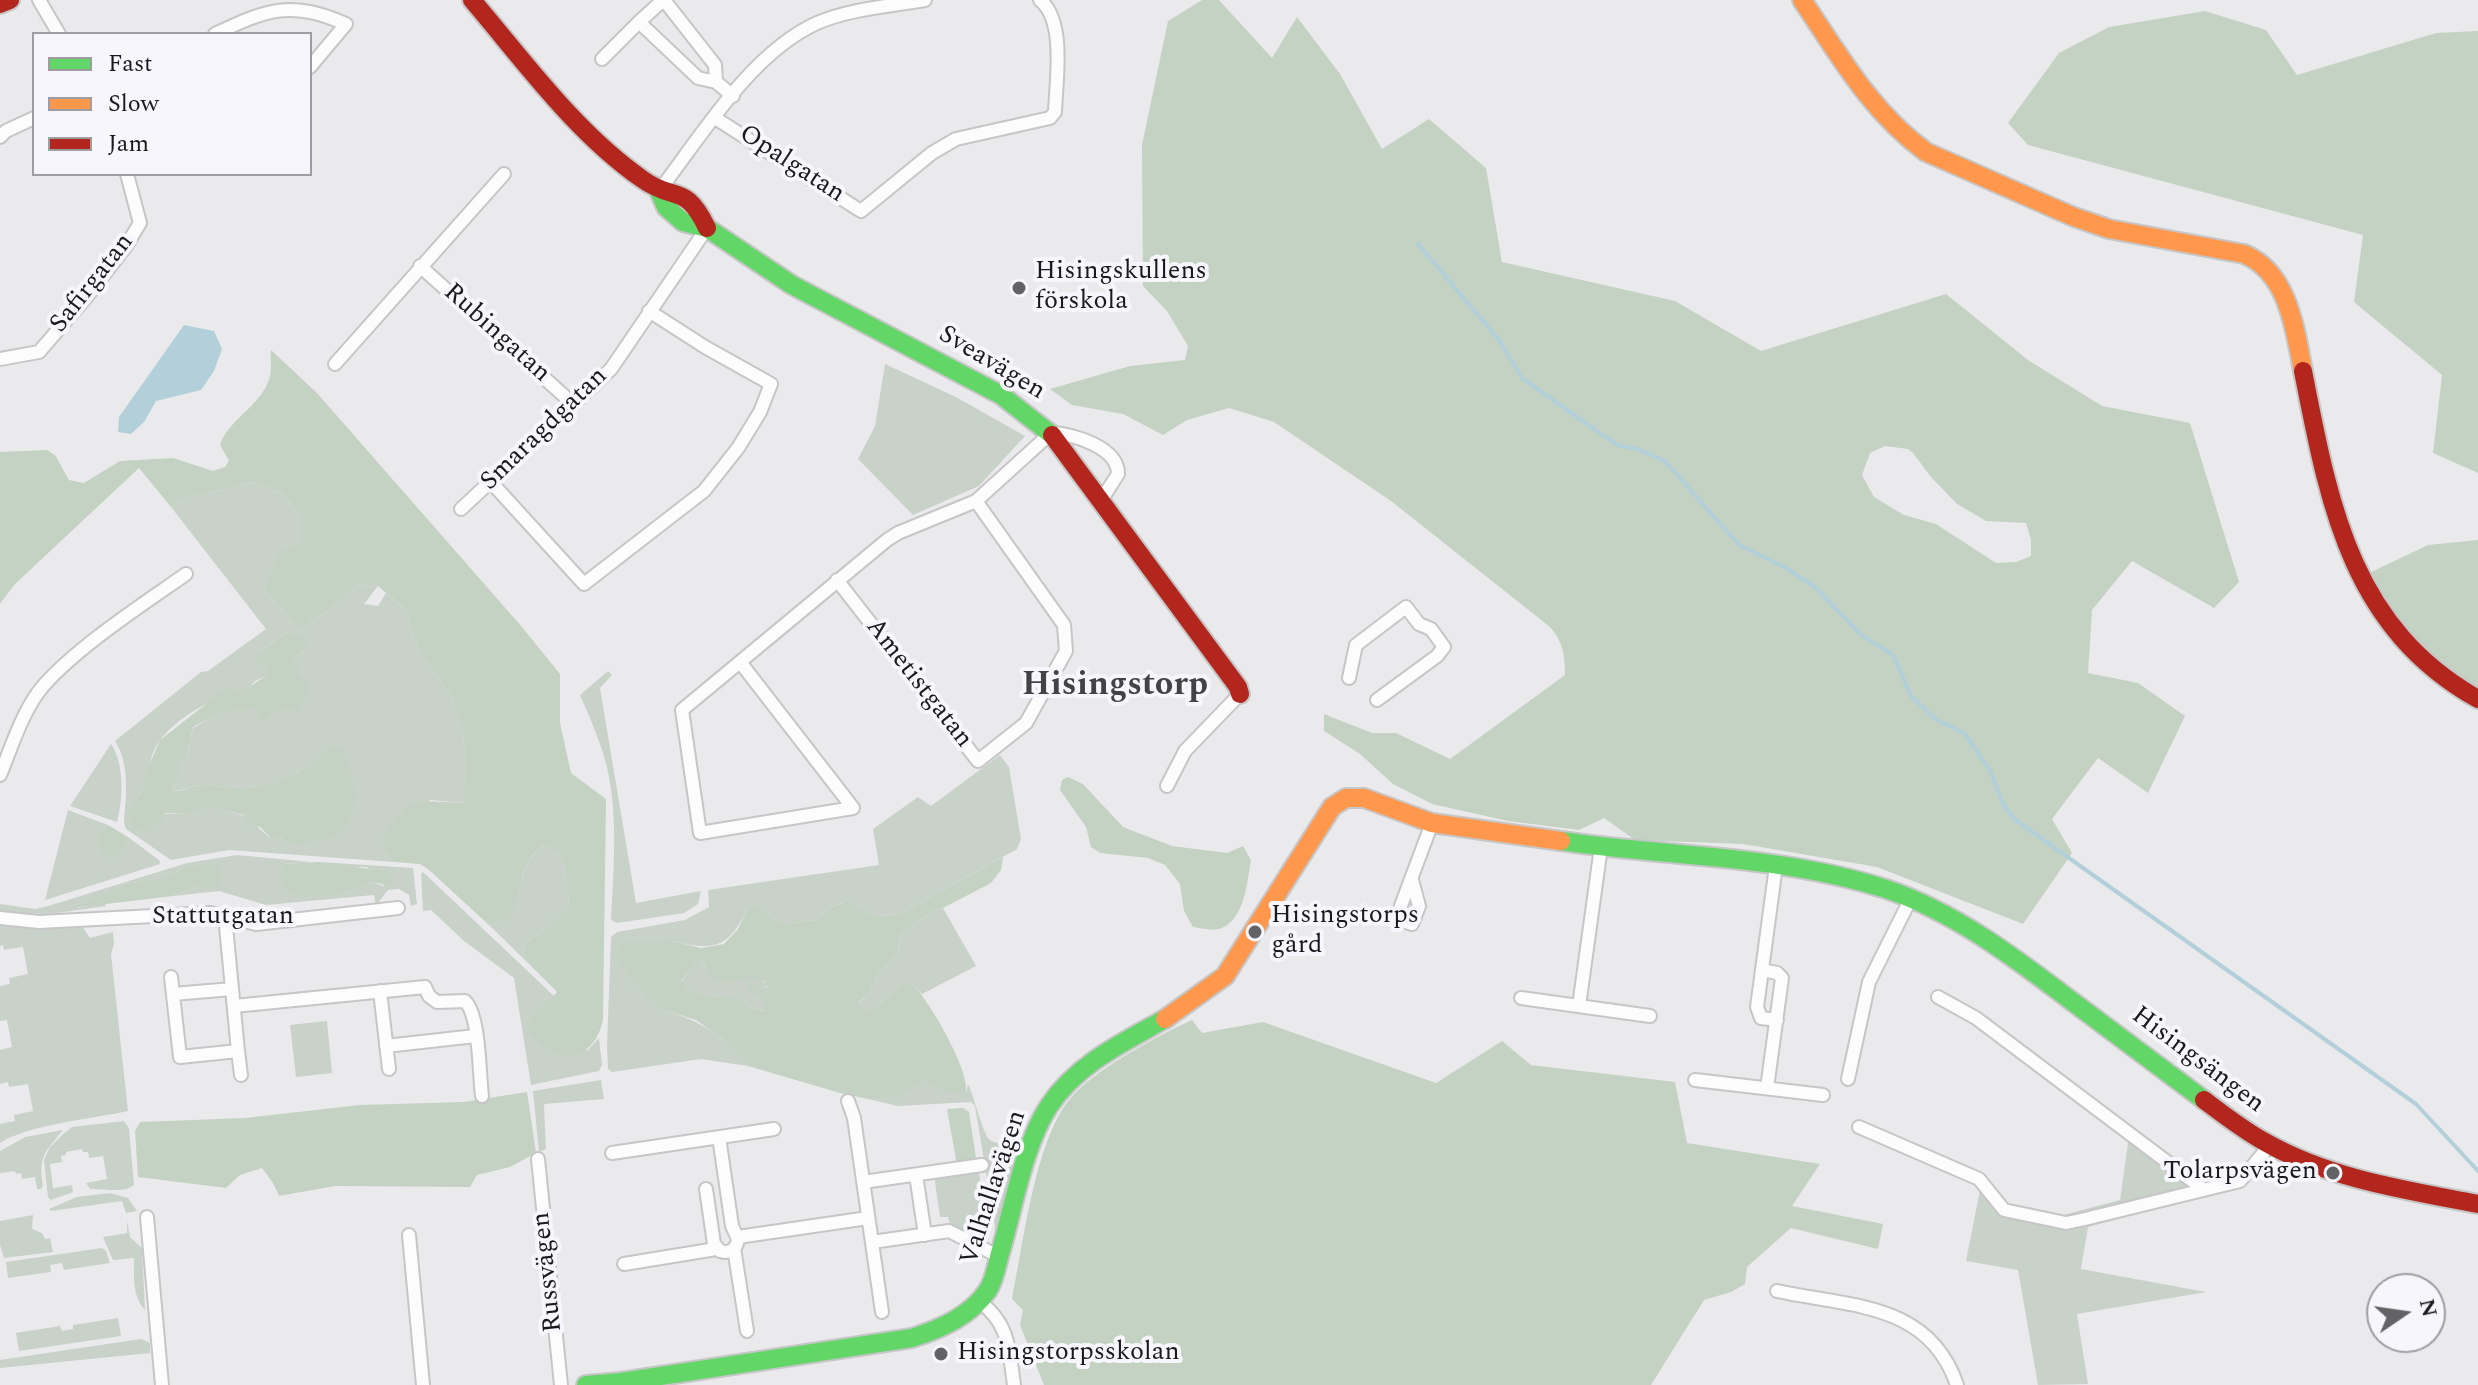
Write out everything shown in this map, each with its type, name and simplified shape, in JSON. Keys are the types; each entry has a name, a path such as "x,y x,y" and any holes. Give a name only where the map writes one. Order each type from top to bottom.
{"street":[{"path":"0,4 10,0"},
{"path":"39,0 58,32"},
{"name":"Sveavägen","path":"472,0 577,122 621,164 659,191 669,213 692,227 707,228 792,285 1001,395 1051,433 1102,499 1238,687 1240,694"},
{"path":"602,59 664,0"},
{"name":"Opalgatan","path":"664,0 715,65 716,82"},
{"name":"Opalgatan","path":"659,191 766,58 817,23 925,0"},
{"name":"Opalgatan","path":"715,118 861,211 932,153 956,139 1050,118 1055,112 1057,33 1054,18 1040,0"},
{"path":"1802,0 1887,122 1926,152 2074,217 2109,229 2244,254 2260,261 2270,272 2291,322 2332,497 2344,538 2359,571 2382,614 2407,649 2434,674 2478,699"},
{"path":"220,32 279,7 321,11 346,24 312,65"},
{"name":"Opalgatan","path":"639,22 698,78 716,82 733,96"},
{"path":"0,137 32,119"},
{"name":"Rubingatan","path":"335,364 504,174"},
{"name":"Safirgatan","path":"0,359 39,352 126,246 140,223 128,176"},
{"name":"Smaragdgatan","path":"461,509 611,369 707,228"},
{"name":"Rubingatan","path":"420,266 572,403"},
{"path":"491,482 584,584 704,491 738,448 760,412 771,384 649,311"},
{"path":"740,662 853,808 700,833 682,710 837,580 898,533 976,501 1051,433 1078,439 1104,450 1114,459 1118,474 1102,499"},
{"name":"Ametistgatan","path":"837,580 978,761 1026,723 1066,651 1067,638 1064,625 976,501"},
{"path":"0,775 21,725 42,687 94,642 186,574"},
{"path":"1349,678 1356,645 1406,607 1419,624 1431,629 1444,647 1437,656 1377,700"},
{"path":"1167,786 1185,751 1240,694"},
{"name":"Hisingsängen","path":"1337,802 1353,796 1432,823 1601,847 1724,857 1875,886 1951,919 2008,953 2269,1146 2333,1173 2478,1204"},
{"name":"Valhallavägen","path":"586,1385 912,1338 947,1326 980,1302 990,1288 998,1267 1026,1162 1050,1105 1074,1075 1092,1061 1176,1012 1225,976 1255,932 1317,827 1337,802"},
{"path":"1412,880 1432,823"},
{"path":"1579,1006 1601,847"},
{"path":"1776,866 1757,1011 1761,1018 1777,1020"},
{"path":"1848,1079 1869,982 1910,900"},
{"name":"Stattutgatan","path":"0,918 39,922 210,913 256,924 398,908"},
{"path":"225,916 241,1075"},
{"path":"1762,970 1777,973 1782,978 1767,1088"},
{"path":"171,977 180,1057 238,1051"},
{"path":"234,1006 425,987 429,996 437,1002 465,1001 471,1007 482,1096"},
{"path":"173,994 232,989"},
{"path":"380,991 389,1069"},
{"path":"1938,997 1976,1018 2203,1189"},
{"path":"1521,998 1650,1016"},
{"path":"386,1046 475,1036"},
{"path":"1695,1080 1823,1095"},
{"path":"848,1101 854,1118 882,1312"},
{"path":"1859,1127 1979,1179 2004,1210 2066,1223 2240,1181 2269,1146"},
{"path":"612,1153 774,1129"},
{"path":"719,1137 747,1331"},
{"name":"Russvägen","path":"538,1159 561,1385"},
{"path":"863,1182 982,1165"},
{"path":"916,1175 925,1235"},
{"path":"706,1189 716,1249"},
{"path":"147,1217 162,1385"},
{"path":"624,1264 716,1249 724,1252 736,1243 868,1218"},
{"path":"872,1242 953,1232 992,1253"},
{"path":"409,1235 423,1385"},
{"path":"1777,1291 1899,1317 1933,1340 1944,1355 1957,1385"},
{"path":"980,1302 997,1316 1003,1326 1014,1385"}],"shaded area":[{"path":"885,364 956,397 1025,436 979,486 913,515 858,459 875,426"},
{"path":"252,482 284,494 302,520 302,542 264,590 300,630 358,584 378,586 364,604 378,606 386,593 405,609 419,652 452,697 462,724 465,803 430,800 384,851 394,862 229,850 171,860 126,829 125,770 115,741 201,672 208,671 266,629 171,507 179,500","holes":["289,632 304,650 293,659 296,674 285,707 234,709 193,728 187,756 179,765 179,775 172,790 202,785 240,788 265,785 300,770 330,747 325,839 289,845 280,837 269,837 245,816 209,806 187,814 127,814 140,795 157,745 169,730 200,707 247,690 255,681 269,675 259,652"]},
{"path":"608,671 612,675 600,688 636,903 701,891 698,904 684,913 617,923 611,920 614,838 611,789 603,753 580,695"},
{"path":"111,744 119,762 122,782 117,822 70,806"},
{"path":"1000,755 1009,767 1021,839 1017,849 898,915 875,916 845,901 815,920 784,924 756,907 748,907 734,931 719,944 699,946 672,941 664,1010 711,1030 731,1046 748,1066 701,1059 612,1072 608,1069 611,937 617,932 685,920 709,907 708,890 879,865 873,829 918,797 931,806"},
{"path":"68,810 108,825 99,832 120,854 128,837 159,860 160,864 45,900"},
{"path":"543,845 562,855 569,905 548,927 525,943 523,958 489,925 510,918 528,862"},
{"path":"237,855 312,862 282,864 340,895 373,882 385,887 367,867 343,867 319,862 413,868 417,904 411,906 409,895 399,889 388,890 376,905 374,895 266,905 219,891 173,896 198,886 183,868 167,877 125,884 76,908 105,903 106,906 50,914 0,913 0,904 35,909 45,907 187,863"},
{"path":"423,872 554,996 549,1001 587,1051 599,1038 602,1065 599,1071 531,1085 514,978 464,941 431,910 423,911"},
{"path":"943,908 976,966 922,994 913,985 902,985 870,1012 858,1004 869,994 877,977 898,953 900,935 932,911"},
{"path":"0,926 34,928 82,926 90,938 113,932 111,954 128,1111 27,1131 0,1143 0,1124 15,1121 14,1115 33,1111 28,1084 9,1087 8,1082 0,1084 0,1050 12,1047 7,1020 0,1021 0,986 10,984 9,978 28,974 23,947 4,950 3,945 0,946"},
{"path":"697,960 702,961 705,967 730,976 766,983 769,986 762,988 766,1012 751,1008 730,995 712,997 685,990 681,982"},
{"path":"327,1021 332,1073 296,1077 290,1025"},
{"path":"923,1079 966,1093 968,1084 990,1140 1010,1144 1022,1132 997,1239 975,1106 971,1102 897,1106 873,1100 900,1097"},
{"path":"601,1080 604,1099 544,1104 546,1149 539,1152 533,1091"},
{"path":"124,1121 129,1128 134,1185 119,1190 90,1189 86,1183 107,1179 103,1156 89,1158 88,1152 82,1149 66,1152 61,1156 62,1162 50,1164 53,1188 72,1185 73,1192 51,1200 48,1197 44,1160 50,1147 72,1127"},
{"path":"2130,1129 2214,1192 2088,1227 2081,1269 2206,1292 2077,1314 2088,1384 2038,1385 2018,1270 1966,1261 1983,1175 2006,1206 2056,1217 2120,1200"},
{"path":"63,1130 44,1155 41,1189 37,1189 35,1177 22,1179 21,1173 16,1174 15,1171 0,1173 0,1151 25,1137"},
{"path":"972,1170 979,1173 989,1232 988,1239 983,1242 951,1228 948,1217 940,1217 934,1175"},
{"path":"110,1193 128,1198 137,1211 126,1213 122,1201 49,1209 77,1197"},
{"path":"33,1215 32,1229 42,1233 45,1239 50,1238 53,1252 4,1258 0,1245 0,1221"},
{"path":"127,1221 130,1237 142,1248 145,1310 136,1292 134,1258 113,1260 103,1237 127,1233"},
{"path":"102,1248 110,1263 64,1270 62,1263 50,1265 51,1272 8,1278 6,1262"},
{"path":"118,1318 121,1336 19,1351 16,1333 60,1326 62,1331 73,1329 73,1325"},
{"path":"141,1339 150,1343 150,1353 0,1368 0,1360"}],"green space":[{"path":"1202,0 1219,0 1272,58 1297,17 1340,74 1382,149 1429,119 1486,168 1502,262 1675,301 1761,351 1946,294 2028,360 2102,406 2190,423 2239,582 2214,608 2132,561 2092,610 2088,673 2138,683 2185,716 2148,793 2098,758 2052,819 2072,853 2023,924 1877,867 1743,844 1635,840 1604,818 1579,830 1508,821 1432,804 1393,784 1360,754 1324,731 1324,714 1372,733 1396,733 1450,759 1565,675 1564,655 1550,627 1391,501 1274,422 1229,408 1187,420 1163,435 1123,414 1072,405 1050,389 1130,366 1185,360 1188,346 1167,311 1143,286 1142,145 1168,21","holes":["1885,446 1908,449 1957,504 1986,521 2026,523 2031,556 2016,562 1996,563 1936,524 1904,515 1874,497 1862,475 1870,453"]},
{"path":"2205,11 2266,30 2297,75 2436,33 2478,31 2478,473 2433,453 2442,375 2354,302 2363,235 2028,145 2008,123 2059,53 2109,27"},
{"path":"271,350 317,393 560,674 560,723 571,773 606,799 603,1020 597,1037 580,1053 563,1055 553,1052 528,1032 534,1013 557,992 523,958 525,943 548,927 569,905 562,855 543,845 534,853 524,871 510,919 489,925 429,870 420,864 394,862 384,851 382,839 408,807 425,802 464,803 466,767 462,725 452,697 419,652 405,609 378,586 358,584 300,630 264,590 279,552 302,542 302,520 284,494 252,482 179,500 171,507 139,468 14,585 0,604 0,452 47,450 55,455 69,480 84,483 120,461 173,458 213,471 225,467 229,461 220,445 224,435 266,386 271,373"},
{"path":"2478,540 2478,692 2410,647 2367,574 2428,545"},
{"path":"289,632 308,639 304,650 293,659 299,667 296,674 308,683 307,696 297,711 279,710 264,721 258,717 257,708 232,710 193,727 187,756 179,765 179,775 172,790 202,785 240,788 266,785 301,770 330,746 342,749 353,781 355,804 347,824 328,839 289,845 280,837 270,837 260,827 247,825 244,815 209,807 187,814 165,813 161,823 145,832 132,827 127,813 141,793 160,740 228,687 235,692 240,691 268,675 266,667 255,663 259,652"},
{"path":"1068,777 1083,784 1123,827 1172,846 1227,853 1243,846 1251,860 1246,889 1239,909 1228,925 1210,930 1193,927 1184,911 1180,884 1165,865 1148,858 1100,853 1091,847 1086,827 1060,790 1062,780"},
{"path":"108,825 128,837 121,854 113,859 104,856 99,844 99,832"},
{"path":"1003,857 1001,870 991,883 932,911 900,935 898,953 877,977 869,994 858,1003 870,1012 902,985 913,985 955,1053 966,1082 966,1093 944,1092 923,1080 900,1097 873,1100 748,1066 723,1039 696,1020 664,1010 645,996 616,957 619,942 672,941 701,948 724,944 738,929 748,907 756,907 784,924 815,920 828,909 846,901 875,916 898,915","holes":["697,961 702,961 711,977 719,980 765,981 768,987 749,983 748,990 763,999 765,1012 751,1008 730,995 712,997 686,990 681,981"]},
{"path":"319,862 392,873 392,887 373,882 340,895 288,893 281,880 282,864"},
{"path":"214,864 221,869 223,877 216,889 198,886 173,896 72,908 125,884 166,877 183,868"},
{"path":"1192,1020 1202,1033 1263,1022 1436,1083 1502,1041 1531,1065 1675,1082 1687,1143 1820,1164 1792,1206 1883,1224 1878,1249 1791,1228 1747,1267 1745,1284 1704,1300 1651,1385 1044,1385 1020,1325 1023,1310 1012,1299 1032,1195 1047,1141 1069,1100 1093,1077 1144,1044"},
{"path":"527,1092 536,1153 510,1167 477,1175 470,1187 335,1186 279,1196 262,1168 240,1175 226,1188 138,1177 135,1131 140,1122 245,1118 360,1105 463,1102"},
{"path":"963,1108 969,1112 977,1164 957,1165 947,1109"}],"water":[{"path":"184,325 214,331 222,349 214,371 201,390 156,401 144,422 131,434 118,432 119,417"}],"waterway":[{"path":"1418,244 1499,340 1522,378 1617,445 1664,460 1739,545 1788,569 1816,588 1861,635 1893,655 1911,696 1935,719 1964,733 1990,770 2003,804 2014,819 2416,1104 2478,1171"}],"traffic: fast":[{"path":"659,191 666,207 683,222 707,228 792,285 1001,395 1052,435"},
{"path":"1561,841 1806,869 1886,889 1911,899 1960,923 2007,953 2204,1100"},
{"path":"586,1385 912,1338 944,1326 964,1314 981,1299 992,1281 1026,1156 1049,1106 1087,1066 1165,1019"}],"traffic: slow":[{"path":"1802,0 1872,101 1926,152 2074,217 2109,229 2244,254 2259,262 2271,274 2287,304 2303,371"},
{"path":"1165,1019 1225,976 1332,807 1346,798 1364,798 1432,823 1561,841"}],"traffic: jam":[{"path":"0,4 10,0"},
{"path":"472,0 552,95 595,140 642,179 692,204 707,228"},
{"path":"2303,371 2336,514 2352,558 2373,598 2400,636 2435,670 2478,699"},
{"path":"1052,435 1238,687 1240,694"},
{"path":"2204,1100 2257,1137 2316,1165 2369,1182 2478,1204"}],"place":[{"name":"Hisingskullens förskola","path":"1019,288"},
{"name":"Hisingstorps gård","path":"1255,932"},
{"name":"Tolarpsvägen","path":"2333,1173"},
{"name":"Hisingstorpsskolan","path":"941,1354"}],"district":[{"name":"Hisingstorp","path":"1115,687"}]}
